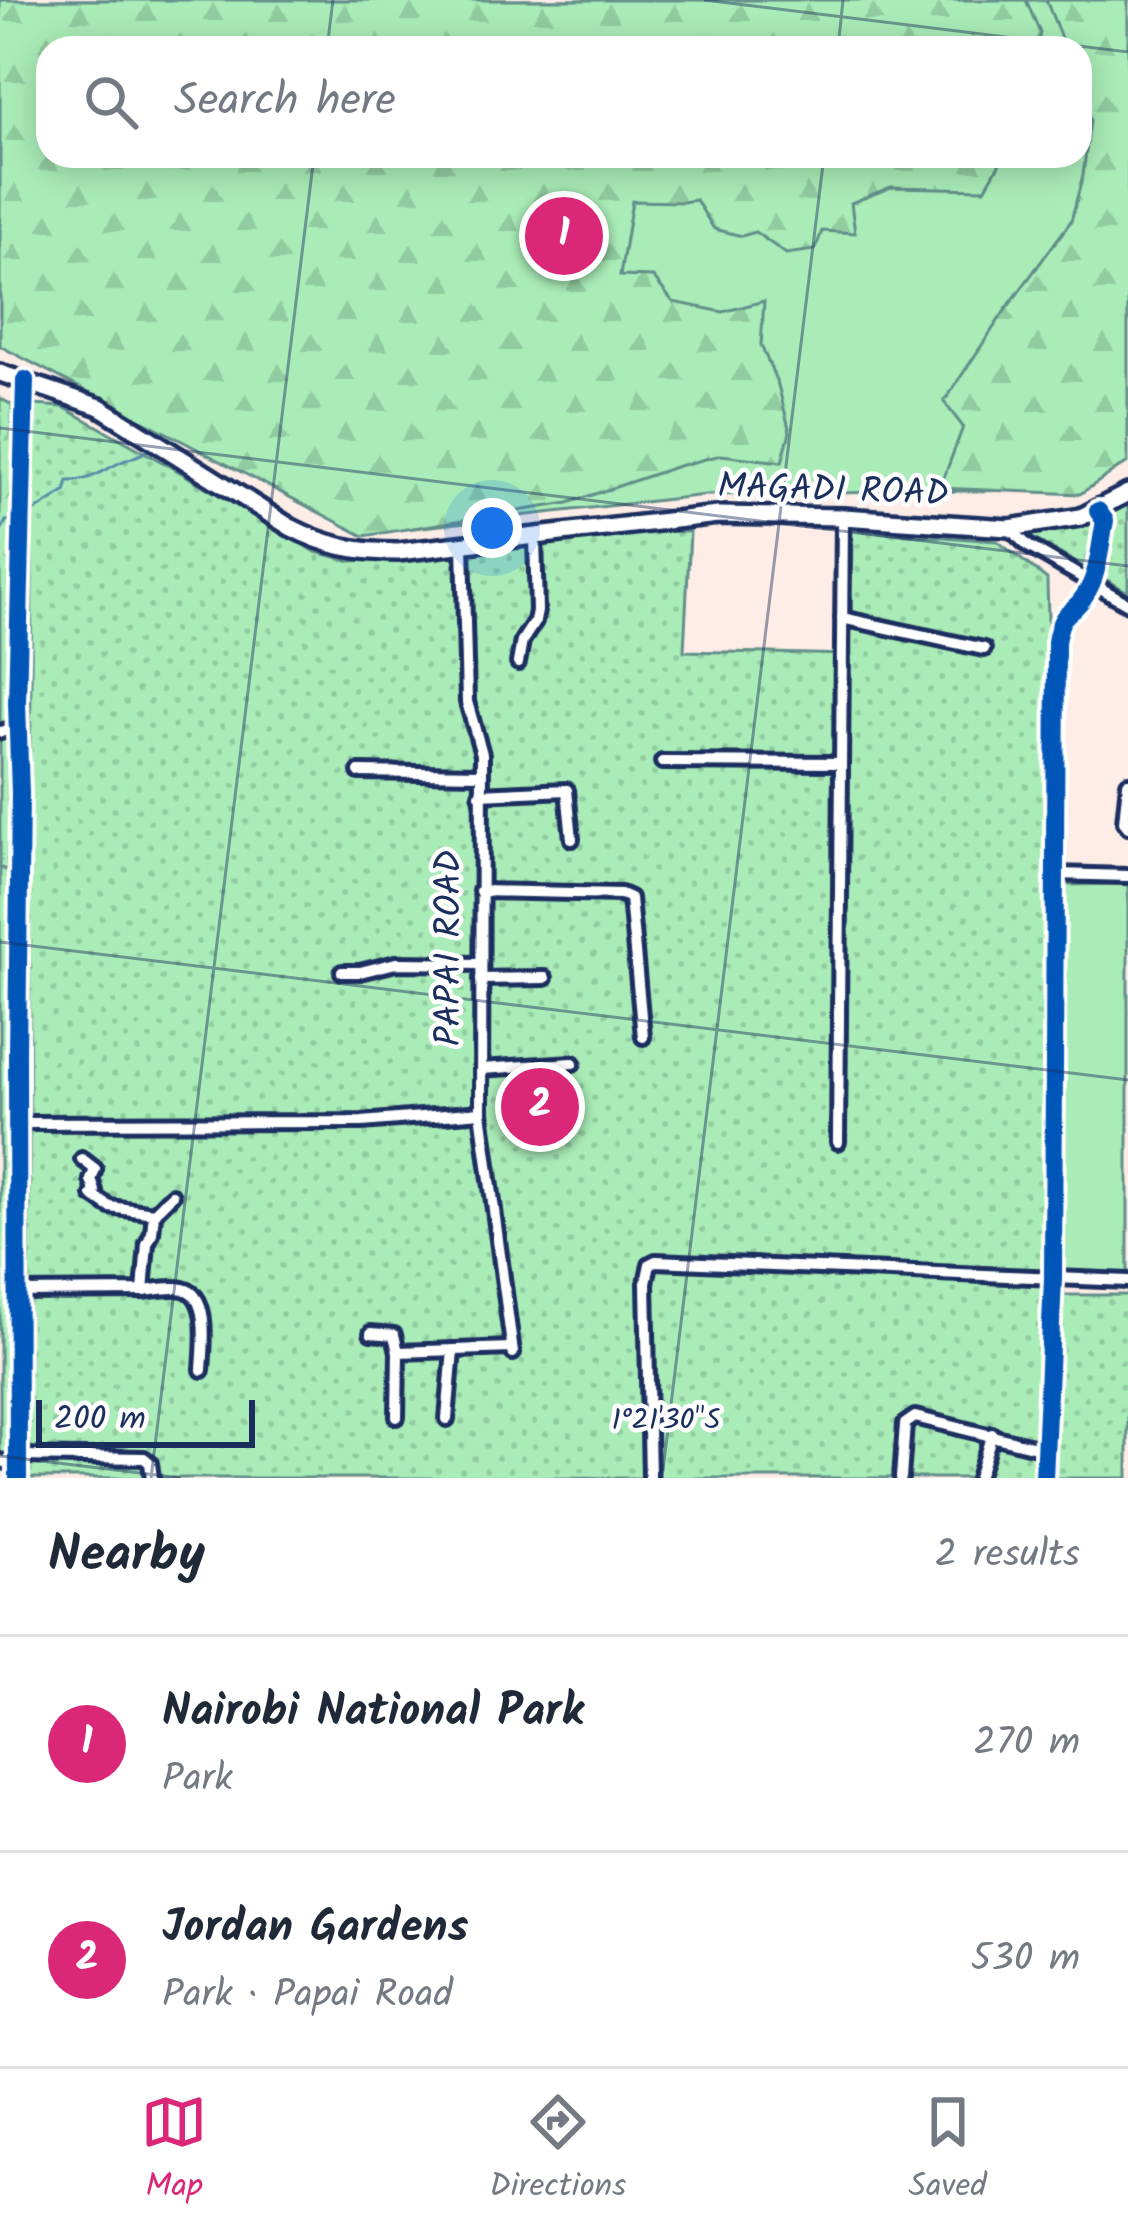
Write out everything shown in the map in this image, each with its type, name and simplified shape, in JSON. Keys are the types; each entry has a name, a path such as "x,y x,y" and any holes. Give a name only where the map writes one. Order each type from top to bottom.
{"highway":[{"name":"MAGADI ROAD","path":"0,373 100,407 290,527 348,550 398,552 718,515 843,517 1010,529 1098,511 1128,493"}],"street":[{"path":"18,1466 18,727 25,380"},
{"path":"1044,1478 1053,1279 1056,642 1061,620 1092,583 1105,521 1098,511"},
{"path":"838,1142 843,517"},
{"path":"1010,529 1028,546 1128,604"},
{"path":"518,663 522,640 537,611 535,538"},
{"name":"PAPAI ROAD","path":"453,1350 512,1351 481,1112 481,746 467,702 463,544"},
{"path":"842,618 984,649"},
{"path":"0,732 18,727"},
{"path":"662,762 841,763"},
{"path":"359,772 481,774"},
{"path":"1128,781 1124,822 1128,827"},
{"path":"480,794 567,790 572,839"},
{"path":"1056,874 1128,877"},
{"path":"480,891 630,898 643,1037"},
{"path":"342,972 395,963 481,964"},
{"path":"481,979 544,978"},
{"path":"481,1069 573,1063"},
{"path":"18,1123 362,1122 481,1112"},
{"path":"82,1159 95,1168 92,1195 100,1202 154,1213"},
{"path":"143,1291 154,1213 172,1195"},
{"path":"650,1478 646,1283 650,1264 656,1261 1128,1281"},
{"path":"17,1292 181,1288 201,1306 202,1370"},
{"path":"371,1333 393,1334 398,1352 397,1417"},
{"path":"398,1352 453,1350 447,1419"},
{"path":"901,1478 904,1424 909,1419 1045,1449"},
{"path":"978,1478 992,1434"},
{"path":"0,1462 18,1466 146,1458 152,1478"}],"green space":[{"path":"0,0 1128,0 1035,490 706,495 370,533 0,317"},
{"path":"0,0 1026,0 1040,33 36,36 36,168 997,168 985,189 891,187 851,203 855,233 822,231 815,250 786,254 755,232 742,236 714,229 696,200 632,201 620,276 653,277 673,302 723,312 764,301 761,345 790,432 782,462 721,455 568,503 364,536 0,346"},
{"path":"1046,0 1128,0 1128,462 1080,494 940,488 963,427 944,402 1071,221 1084,168 1092,168 1092,36 1060,36"},
{"path":"0,398 12,405 10,872 0,867"},
{"path":"34,405 63,407 316,552 351,561 450,555 653,531 690,532 684,651 851,655 852,530 997,541 1047,579 1064,1295 1128,1295 1128,1478 29,1478"},
{"path":"1128,495 1128,592 1024,533"},
{"path":"0,867 10,872 7,1466 0,1465"},
{"path":"1128,884 1128,1274 1061,1273 1063,885"}],"waterway":[{"path":"27,516 65,492 68,481 93,476 151,448"},
{"path":"0,533 6,521 14,519"}],"cycle path":[{"path":"18,1478 17,703 25,380"},
{"path":"1044,1478 1053,1279 1056,642 1064,617 1080,602 1093,578 1105,521 1098,511"}],"place":[{"name":"Nairobi National Park","path":"564,236"},
{"name":"Jordan Gardens","path":"540,1107"}]}
